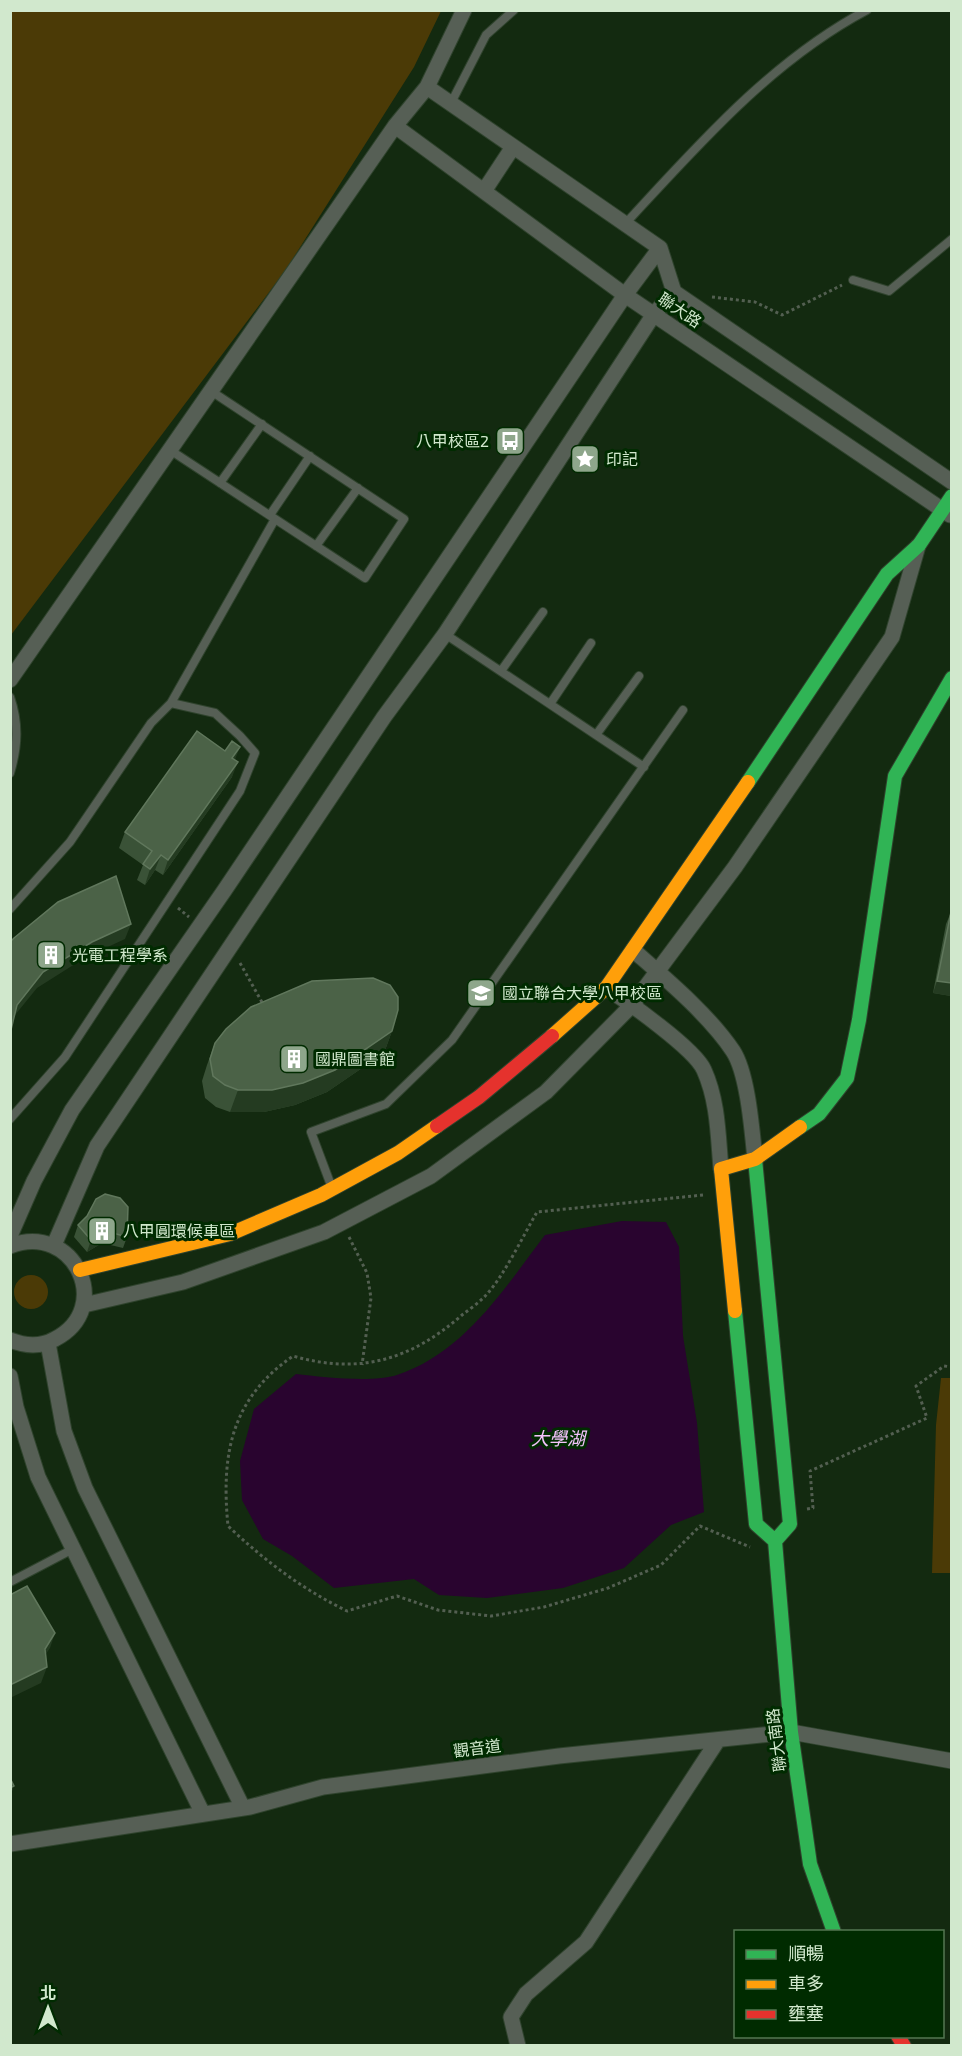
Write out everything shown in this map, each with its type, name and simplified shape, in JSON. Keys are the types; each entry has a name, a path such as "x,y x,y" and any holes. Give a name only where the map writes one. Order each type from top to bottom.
{"street":[{"path":"10,680 395,126 427,87 464,10"},
{"path":"10,1236 34,1181 72,1110 218,900 625,295 660,248 427,87"},
{"name":"聯大路","path":"395,126 625,295 947,513"},
{"path":"484,191 513,147"},
{"name":"聯大路","path":"660,248 674,292 951,482"},
{"path":"54,1245 97,1146 384,717 445,634 654,314 674,292"},
{"path":"80,1270 230,1234 332,1189 398,1153 479,1097 606,988 887,574 919,545 947,513 951,496"},
{"path":"84,1305 183,1282 324,1232 431,1176 546,1092 633,1004 735,867 892,637 919,545"},
{"path":"721,1169 755,1159 819,1114 847,1078 859,1020 895,776 951,678"},
{"path":"606,988 633,1004 703,1066 714,1096 756,1524 775,1541 790,1524 750,1105 734,1053 657,971 633,950"},
{"path":"10,1246 21,1242 38,1241 54,1245 69,1256 80,1270 85,1287 84,1305 76,1322 64,1335 48,1343 33,1345 10,1340"},
{"path":"48,1343 51,1371 64,1431 86,1488 243,1808"},
{"path":"10,1376 16,1407 38,1477 203,1814"},
{"name":"聯大南路","path":"775,1541 791,1732 810,1864 833,1930"},
{"name":"觀音道","path":"10,1844 243,1808 323,1787 376,1779 791,1732 951,1761"},
{"path":"518,2046 511,2017 526,1994 586,1942 718,1740"}],"lane":[{"path":"451,103 486,35 514,10"},
{"path":"625,224 720,123 817,41 834,28 867,10"},
{"path":"853,280 889,291 951,239"},
{"path":"170,450 365,578 404,519 212,391"},
{"path":"220,483 262,424"},
{"path":"10,909 70,842 151,723 171,703 272,517 310,456"},
{"path":"316,546 358,488"},
{"path":"501,671 543,612"},
{"path":"445,634 644,767"},
{"path":"550,704 591,644"},
{"path":"596,735 639,676"},
{"path":"10,697 18,718 16,755 10,772"},
{"path":"10,1119 65,1057 240,790 255,753 240,735 215,713 171,703"},
{"path":"332,1189 311,1132 386,1104 452,1040 683,710"},
{"path":"10,1582 73,1549"}],"path":[{"path":"709,297 755,302 782,315 853,280"},
{"path":"723,1192 537,1212 487,1294 445,1330 409,1352 362,1365 322,1365 293,1356 269,1373 244,1405 230,1448 225,1492 228,1526 261,1556 312,1594 347,1611 397,1596 438,1610 491,1616 544,1606 608,1588 661,1565 700,1526 777,1558"},
{"path":"342,1222 367,1273 371,1298 362,1365"},
{"path":"789,1512 813,1508 810,1471 927,1418 916,1386 944,1366 951,1367"}],"shaded area":[{"path":"11,10 441,11 414,67 285,271 11,635"},
{"path":"31,1275 43,1280 48,1292 43,1304 31,1309 19,1304 14,1292 19,1280"},
{"path":"941,1378 951,1378 951,1573 932,1573 936,1425"}],"water":[{"name":"大學湖","path":"622,1221 666,1222 679,1247 683,1336 697,1423 704,1512 671,1525 624,1568 563,1588 487,1598 439,1595 414,1579 334,1588 292,1556 263,1539 242,1500 240,1461 254,1409 296,1374 375,1379 397,1375 421,1365 443,1351 481,1317 545,1235"}],"building":[{"path":"197,731 225,751 232,741 240,747 232,758 238,762 168,860 161,855 150,869 143,864 152,851 125,832"},
{"name":"光電工程學系","path":"116,876 131,924 92,942 43,972 17,1005 10,1034 10,942 58,902"},
{"path":"951,912 951,983 937,981"},
{"name":"國鼎圖書館","path":"373,978 390,985 398,997 398,1010 392,1031 335,1070 303,1083 272,1090 238,1090 225,1085 213,1076 210,1059 215,1043 226,1029 251,1007 312,981"},
{"name":"八甲圓環候車區","path":"105,1194 120,1198 128,1207 127,1237 106,1231 91,1240 78,1225 87,1216 96,1199"},
{"path":"27,1586 55,1633 45,1649 47,1667 10,1685 10,1595"}],"traffic: fast":[{"path":"748,782 887,574 919,545 952,496"},
{"path":"800,1127 819,1114 847,1078 859,1020 895,776 952,678"},
{"path":"735,1311 756,1524 775,1541 790,1524 755,1159"},
{"path":"775,1541 791,1732 810,1864 833,1930"}],"traffic: slow":[{"path":"552,1036 606,988 748,782"},
{"path":"80,1270 230,1234 321,1195 398,1153 437,1126"},
{"path":"735,1311 721,1169 755,1159 800,1127"}],"traffic: jam":[{"path":"437,1126 479,1097 552,1036"},
{"path":"899,2038 904,2046"}],"place":[{"name":"八甲校區2","path":"510,441"},
{"name":"印記","path":"585,459"},
{"name":"光電工程學系","path":"51,955"},
{"name":"國立聯合大學八甲校區","path":"481,993"},
{"name":"國鼎圖書館","path":"294,1059"},
{"name":"八甲圓環候車區","path":"102,1231"}]}
